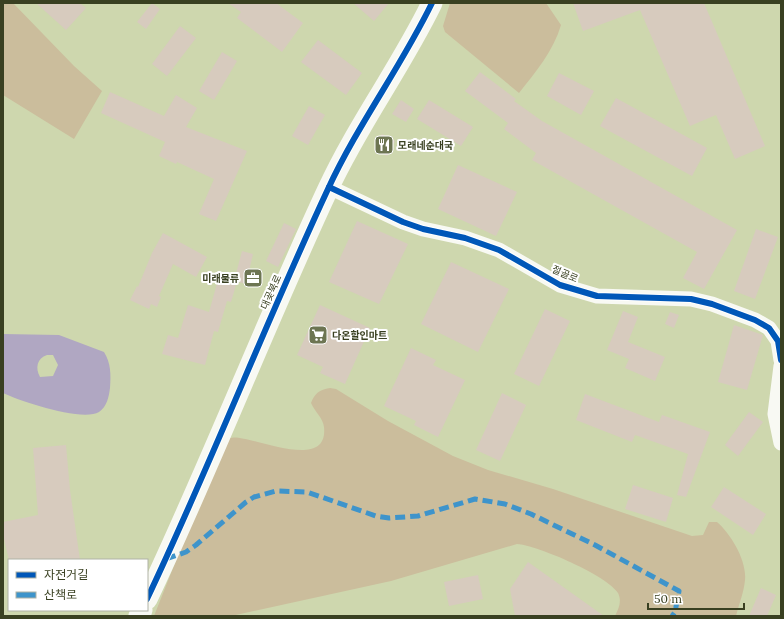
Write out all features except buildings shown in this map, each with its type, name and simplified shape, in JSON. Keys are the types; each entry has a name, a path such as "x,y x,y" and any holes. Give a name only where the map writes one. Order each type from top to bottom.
{"street":[{"name":"대곶북로","path":"148,597 329,186 418,33 432,3"},
{"name":"절골로","path":"329,186 403,222 423,229 465,238 499,250 560,285 597,296 691,299 712,304 755,320 769,328 778,341 781,360"},
{"path":"781,366 775,414 781,443"}],"shaded area":[{"path":"3,3 13,3 74,66 102,91 74,139 3,95"},
{"path":"450,3 546,3 561,25 549,52 519,93 445,32 443,26"},
{"path":"3,334 59,335 104,352 108,360 110,391 106,404 99,412 79,414 66,412 36,405 3,393","holes":["53,355 58,365 53,376 40,377 37,367 39,361 44,356"]},
{"path":"330,388 336,389 388,421 453,456 488,470 553,489 692,536 703,535 709,522 717,522 728,533 737,548 741,556 745,573 743,594 736,616 615,616 619,607 620,599 618,593 612,586 601,578 571,562 540,550 517,544 391,581 231,616 154,616 194,515 230,438 239,438 301,450 314,448 322,441 324,427 311,403 318,392"}],"marked path":[{"path":"166,559 186,552 196,545 246,502 254,497 276,491 307,492 376,516 389,518 418,516 475,499 505,504 531,514 595,545 679,591 675,612 672,616"}],"cycle path":[{"path":"148,597 171,548 282,291 328,189 340,165 407,50 432,3"},
{"path":"329,187 403,222 423,229 465,238 499,250 560,285 597,296 691,299 712,304 755,320 769,328 778,341 781,360"}],"place":[{"name":"모래네순대국","path":"384,145"},
{"name":"미래물류","path":"253,278"},
{"name":"다온할인마트","path":"318,335"}]}
